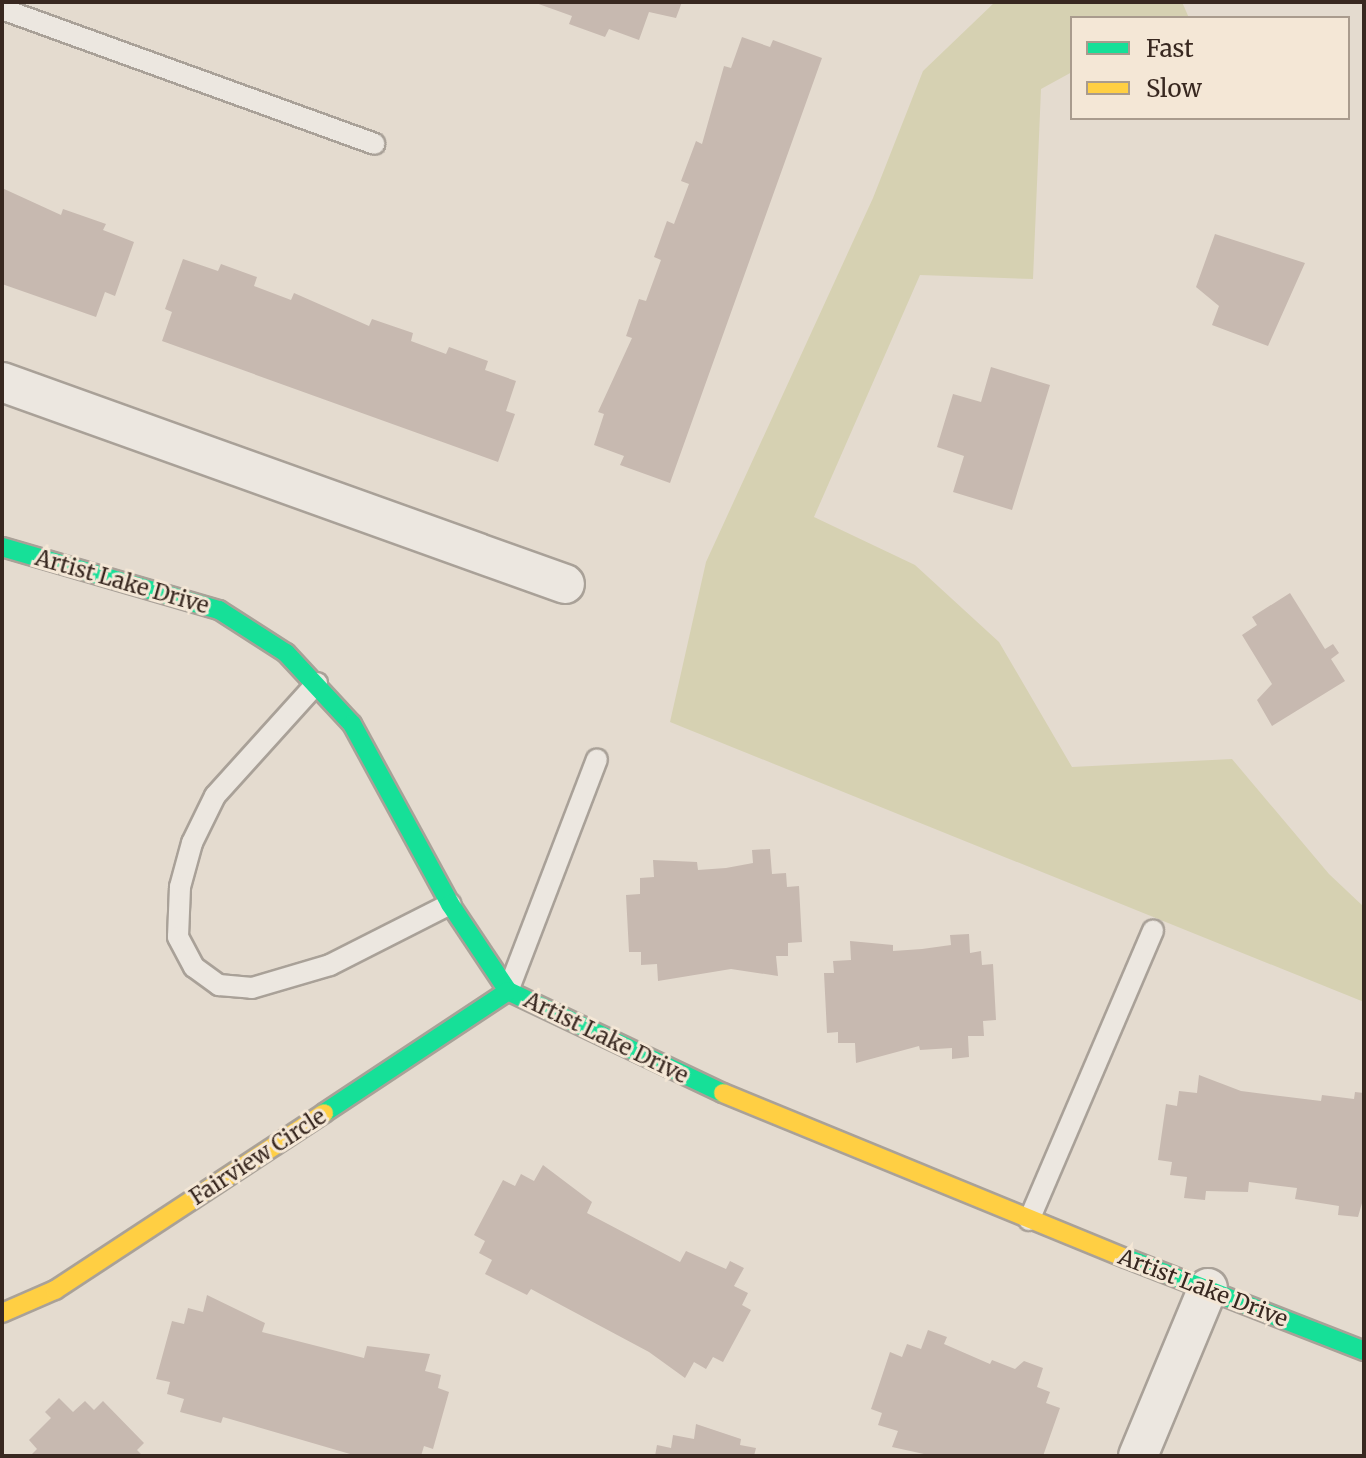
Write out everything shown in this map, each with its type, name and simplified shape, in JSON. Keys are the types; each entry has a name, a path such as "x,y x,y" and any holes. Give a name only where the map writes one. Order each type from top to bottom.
{"street":[{"path":"2,382 565,584"},
{"name":"Artist Lake Drive","path":"2,547 219,610 286,653 352,724 450,904 508,991 686,1078 1029,1220 1364,1351"},
{"name":"Fairview Circle","path":"2,1313 55,1290 508,991"},
{"path":"1138,1456 1208,1288"}],"lane":[{"path":"2,9 374,144"},
{"path":"317,683 215,796 192,843 180,887 178,937 194,967 219,985 252,988 330,965 450,904"},
{"path":"508,991 597,759"},
{"path":"1029,1220 1153,930"}],"shaded area":[{"path":"995,2 1182,2 1188,16 1070,16 1070,73 1041,89 1033,279 920,275 814,517 915,565 999,642 1072,767 1232,759 1329,874 1364,907 1364,1002 670,722 706,562 873,198 923,71"}],"building":[{"path":"533,2 682,2 676,18 649,12 639,40 609,29 605,37 569,24 572,16"},
{"path":"742,37 770,47 773,40 822,58 670,483 620,465 624,456 594,445 604,414 598,412 632,338 626,336 639,299 646,301 661,260 654,257 667,221 674,224 689,184 681,181 696,141 702,144 724,66 731,68"},
{"path":"2,188 61,215 63,209 106,224 103,230 134,242 115,296 105,292 96,317 2,284"},
{"path":"1215,234 1305,263 1268,346 1212,325 1219,306 1196,287"},
{"path":"183,259 218,271 221,264 257,277 254,286 291,300 294,293 369,326 372,319 413,333 411,341 446,354 449,347 488,361 485,370 516,381 506,411 515,414 498,462 162,341 172,312 165,309"},
{"path":"991,367 1050,385 1012,510 953,492 964,456 937,447 953,394 981,402"},
{"path":"1290,593 1325,649 1333,644 1339,653 1331,659 1345,681 1272,726 1257,700 1272,684 1242,635 1257,625 1252,617"},
{"path":"770,849 772,874 786,873 787,887 799,886 802,942 788,943 788,956 776,956 778,976 731,969 658,981 657,964 641,965 641,952 629,952 626,895 640,894 640,878 654,877 653,860 697,862 698,870 726,868 753,863 752,850"},
{"path":"969,934 970,953 981,951 982,965 993,964 996,1020 983,1021 984,1036 968,1036 969,1057 952,1059 952,1048 920,1050 919,1046 856,1063 855,1043 838,1043 838,1032 827,1033 824,973 834,973 833,961 851,960 850,941 893,945 893,951 951,945 950,935"},
{"path":"1199,1075 1241,1091 1321,1101 1322,1095 1354,1099 1355,1092 1364,1093 1364,1196 1358,1217 1338,1215 1339,1206 1295,1199 1297,1188 1249,1182 1248,1192 1206,1191 1205,1200 1184,1198 1187,1177 1170,1175 1172,1162 1158,1160 1166,1104 1177,1106 1179,1091 1197,1093"},
{"path":"543,1165 592,1202 587,1213 680,1262 686,1251 726,1269 730,1261 744,1268 734,1286 748,1293 742,1305 751,1310 723,1362 713,1357 706,1369 694,1362 685,1378 649,1352 531,1289 527,1295 485,1274 492,1260 479,1253 485,1241 474,1235 503,1180 515,1186 521,1174 534,1181"},
{"path":"207,1295 265,1323 262,1332 364,1358 367,1346 430,1354 425,1371 441,1375 438,1388 449,1392 433,1449 424,1446 421,1456 357,1456 223,1417 221,1423 180,1412 184,1399 167,1394 170,1382 156,1379 172,1321 184,1324 188,1308 203,1312"},
{"path":"928,1330 947,1337 944,1344 990,1364 992,1360 1015,1369 1024,1361 1043,1368 1037,1387 1050,1392 1046,1403 1060,1408 1043,1456 933,1456 892,1447 898,1431 878,1425 882,1413 871,1409 890,1352 902,1357 907,1344 921,1349"},
{"path":"59,1398 73,1412 85,1401 94,1410 103,1401 144,1443 137,1450 143,1456 30,1456 37,1449 29,1440 51,1418 45,1412"},
{"path":"696,1424 741,1439 740,1445 756,1448 754,1456 655,1456 657,1445 671,1448 673,1435 694,1439"}],"traffic: fast":[{"path":"2,547 219,610 286,653 352,724 450,904 508,991 723,1093"},
{"path":"324,1113 508,991"},
{"path":"1126,1258 1364,1351"}],"traffic: slow":[{"path":"723,1093 1126,1258"},
{"path":"2,1313 55,1290 324,1113"}]}
